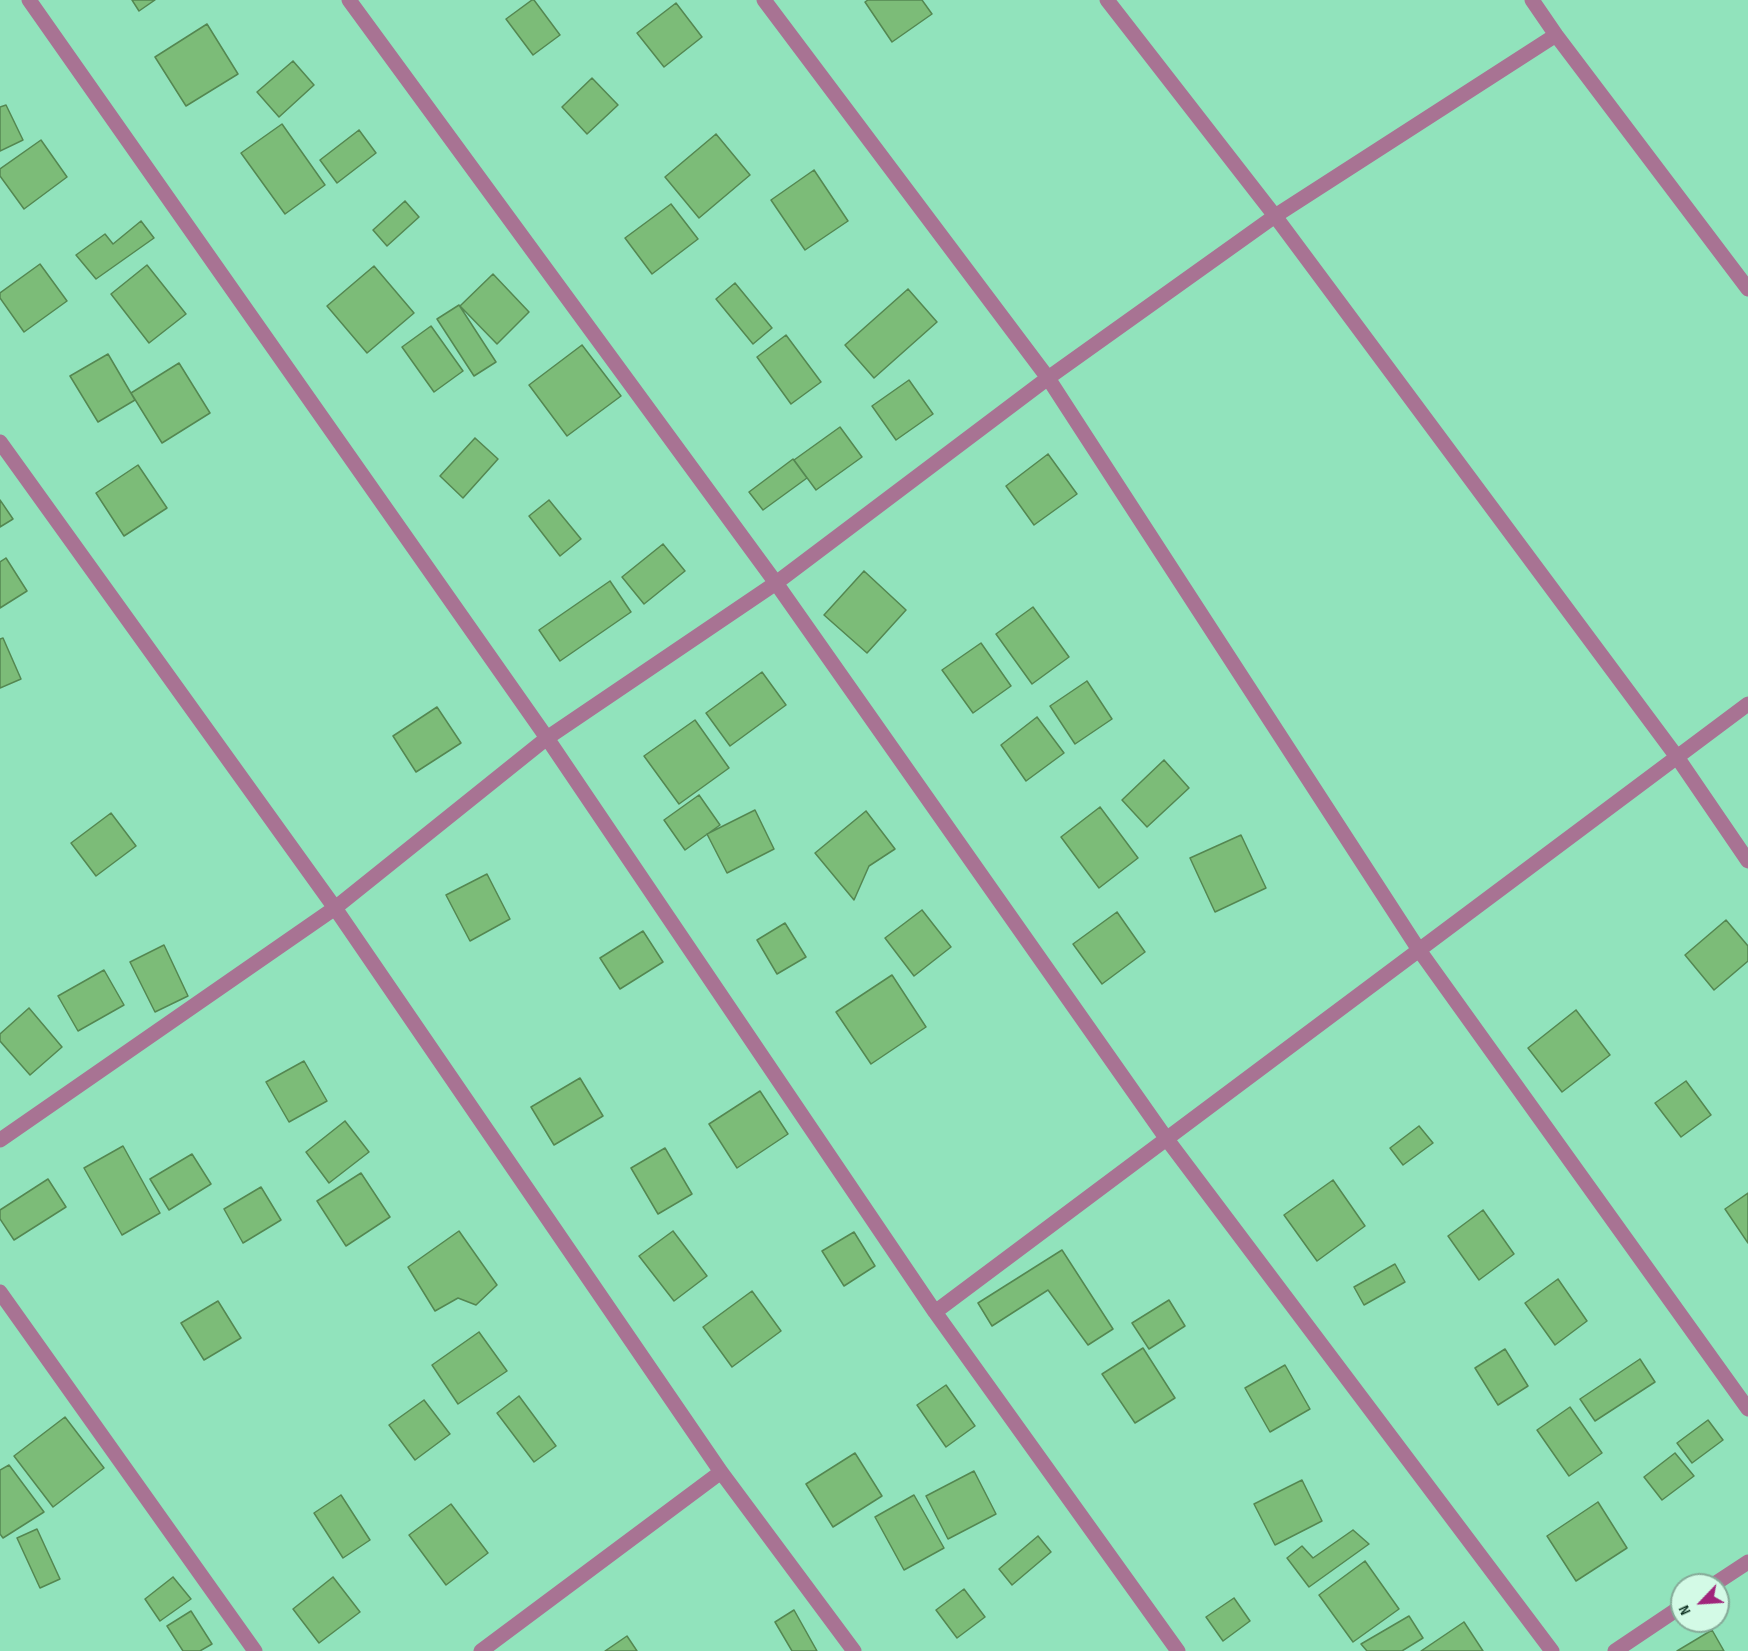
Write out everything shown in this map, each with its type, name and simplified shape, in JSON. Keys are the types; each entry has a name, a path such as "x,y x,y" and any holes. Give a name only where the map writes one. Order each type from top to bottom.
{"street":[{"path":"29,0 548,738 935,1312 1178,1651"},
{"path":"349,0 776,583 1167,1138 1552,1651"},
{"path":"764,0 1048,378 1419,950 1748,1409"},
{"path":"1107,0 1275,216 1677,757 1748,861"},
{"path":"1532,0 1748,289"},
{"path":"0,1140 335,909 548,738 776,583 1048,378 1275,216 1556,35"},
{"path":"0,442 335,909 721,1472 854,1651"},
{"path":"935,1312 1748,704"},
{"path":"0,1292 255,1651"},
{"path":"481,1651 721,1472"},
{"path":"1730,1574 1748,1562"},
{"path":"1615,1651 1670,1614"}],"building":[{"path":"132,0 155,0 139,11"},
{"path":"532,0 560,35 533,55 506,19"},
{"path":"868,0 922,0 932,14 892,42 865,2"},
{"path":"676,3 702,37 664,67 637,33"},
{"path":"207,24 238,74 186,106 155,57"},
{"path":"293,61 314,85 279,117 257,92"},
{"path":"592,78 618,105 587,134 562,107"},
{"path":"6,105 23,140 0,151 0,107"},
{"path":"282,124 325,185 285,214 241,153"},
{"path":"359,130 376,153 337,183 320,160"},
{"path":"716,134 750,175 699,218 665,177"},
{"path":"41,140 67,177 24,209 0,176 0,169"},
{"path":"814,170 848,221 805,250 771,200"},
{"path":"405,201 419,217 387,246 373,230"},
{"path":"671,204 698,239 652,274 625,238"},
{"path":"141,221 154,238 96,279 76,255 105,234 113,244"},
{"path":"40,264 67,301 24,332 0,298 0,293"},
{"path":"147,265 186,314 149,343 111,294"},
{"path":"374,266 414,313 367,353 327,306"},
{"path":"493,274 529,312 497,344 460,306"},
{"path":"735,283 772,328 753,344 716,299"},
{"path":"908,289 937,322 874,378 845,345"},
{"path":"459,305 496,362 474,376 437,319"},
{"path":"431,326 463,371 434,392 402,347"},
{"path":"786,335 821,382 791,404 757,357"},
{"path":"582,345 621,396 567,436 529,385"},
{"path":"108,354 135,400 98,422 70,376"},
{"path":"179,363 210,413 162,443 131,393"},
{"path":"909,380 933,414 896,440 872,406"},
{"path":"840,427 862,457 816,490 794,460"},
{"path":"475,438 498,459 463,498 440,476"},
{"path":"1048,454 1077,494 1034,525 1006,486"},
{"path":"793,459 807,478 763,510 749,492"},
{"path":"138,465 167,508 124,536 96,493"},
{"path":"0,500 13,519 0,527"},
{"path":"549,500 581,539 560,556 529,516"},
{"path":"663,544 685,571 644,604 622,577"},
{"path":"6,558 27,591 0,608 0,562"},
{"path":"864,571 906,610 867,653 824,615"},
{"path":"610,581 631,612 560,661 539,630"},
{"path":"1033,607 1069,657 1032,684 996,634"},
{"path":"3,638 21,679 0,688 0,639"},
{"path":"981,643 1011,686 973,713 942,670"},
{"path":"762,672 786,705 730,746 706,713"},
{"path":"1087,681 1112,719 1075,744 1050,706"},
{"path":"437,707 461,743 416,772 393,736"},
{"path":"1037,717 1064,753 1026,781 1001,745"},
{"path":"695,720 729,768 679,804 644,756"},
{"path":"1164,760 1189,788 1147,827 1122,800"},
{"path":"699,795 720,825 685,850 664,820"},
{"path":"1100,807 1138,858 1099,888 1061,837"},
{"path":"755,810 774,849 727,873 707,834"},
{"path":"866,811 895,849 869,866 854,900 815,853"},
{"path":"111,813 136,846 96,876 71,843"},
{"path":"1241,835 1266,888 1215,912 1190,858"},
{"path":"487,874 510,919 470,941 446,895"},
{"path":"922,910 951,947 914,976 885,938"},
{"path":"1117,912 1145,952 1102,984 1073,944"},
{"path":"1726,920 1748,946 1748,961 1714,990 1685,955"},
{"path":"785,923 806,957 777,974 757,940"},
{"path":"643,931 663,962 620,989 600,958"},
{"path":"164,945 188,996 155,1012 130,962"},
{"path":"104,970 124,1005 78,1031 58,996"},
{"path":"892,975 926,1027 871,1064 836,1012"},
{"path":"29,1008 62,1047 30,1075 0,1041 0,1034"},
{"path":"1576,1010 1610,1055 1562,1092 1528,1048"},
{"path":"304,1061 327,1101 289,1122 266,1082"},
{"path":"580,1078 603,1116 554,1145 531,1107"},
{"path":"1686,1081 1711,1115 1681,1137 1655,1103"},
{"path":"760,1091 788,1134 737,1168 709,1124"},
{"path":"345,1121 369,1152 329,1183 306,1152"},
{"path":"1419,1126 1433,1143 1403,1165 1390,1148"},
{"path":"123,1146 160,1213 122,1235 84,1168"},
{"path":"665,1148 692,1194 658,1214 631,1168"},
{"path":"192,1154 211,1184 169,1210 150,1179"},
{"path":"361,1173 390,1217 346,1246 317,1201"},
{"path":"48,1179 66,1207 14,1240 0,1219 0,1210"},
{"path":"1333,1180 1365,1226 1317,1261 1284,1215"},
{"path":"261,1187 281,1220 243,1243 224,1209"},
{"path":"1748,1193 1748,1243 1725,1209"},
{"path":"1483,1210 1514,1254 1479,1280 1448,1236"},
{"path":"459,1231 497,1285 476,1305 458,1298 435,1311 408,1267"},
{"path":"673,1231 707,1276 674,1301 639,1256"},
{"path":"854,1232 875,1266 844,1286 822,1251"},
{"path":"1062,1250 1113,1329 1088,1345 1048,1290 992,1326 978,1303"},
{"path":"1395,1264 1405,1282 1364,1305 1354,1287"},
{"path":"1558,1279 1587,1321 1555,1345 1525,1303"},
{"path":"752,1291 781,1331 732,1367 703,1327"},
{"path":"1169,1300 1185,1326 1149,1349 1132,1323"},
{"path":"218,1301 241,1338 204,1360 181,1323"},
{"path":"479,1332 507,1371 458,1404 432,1365"},
{"path":"1143,1348 1175,1398 1135,1423 1102,1374"},
{"path":"1505,1349 1528,1386 1498,1405 1475,1368"},
{"path":"1640,1359 1655,1382 1595,1421 1580,1399"},
{"path":"1285,1365 1310,1409 1270,1432 1245,1388"},
{"path":"946,1385 975,1426 946,1447 917,1405"},
{"path":"519,1396 556,1446 534,1462 497,1413"},
{"path":"424,1400 450,1434 415,1460 389,1425"},
{"path":"1570,1407 1602,1453 1569,1476 1537,1430"},
{"path":"65,1417 104,1468 53,1507 14,1456"},
{"path":"1708,1420 1723,1440 1692,1463 1677,1443"},
{"path":"855,1453 882,1496 833,1527 806,1484"},
{"path":"1675,1453 1694,1476 1662,1500 1644,1477"},
{"path":"9,1465 44,1512 3,1538 0,1534 0,1470"},
{"path":"974,1471 996,1514 948,1539 926,1496"},
{"path":"1302,1480 1322,1521 1275,1545 1254,1504"},
{"path":"341,1495 370,1540 343,1558 314,1513"},
{"path":"914,1495 944,1548 904,1570 875,1517"},
{"path":"1598,1502 1627,1548 1576,1581 1547,1536"},
{"path":"451,1504 488,1553 446,1585 409,1535"},
{"path":"37,1529 60,1579 40,1588 17,1538"},
{"path":"1353,1530 1369,1544 1309,1587 1287,1558 1302,1546 1313,1558"},
{"path":"1038,1536 1051,1552 1012,1585 999,1569"},
{"path":"1365,1561 1399,1609 1353,1642 1319,1595"},
{"path":"173,1577 191,1599 160,1621 145,1599"},
{"path":"333,1577 360,1612 319,1643 293,1609"},
{"path":"964,1589 985,1617 957,1638 936,1610"},
{"path":"1234,1598 1250,1621 1223,1641 1206,1617"},
{"path":"794,1610 817,1651 792,1651 775,1622"},
{"path":"191,1611 212,1644 200,1651 183,1651 167,1626"},
{"path":"1409,1616 1423,1638 1402,1651 1367,1651 1361,1644"},
{"path":"1464,1622 1483,1651 1421,1651"},
{"path":"1707,1633 1714,1633 1724,1651 1677,1651"},
{"path":"627,1636 637,1651 605,1651"}]}
